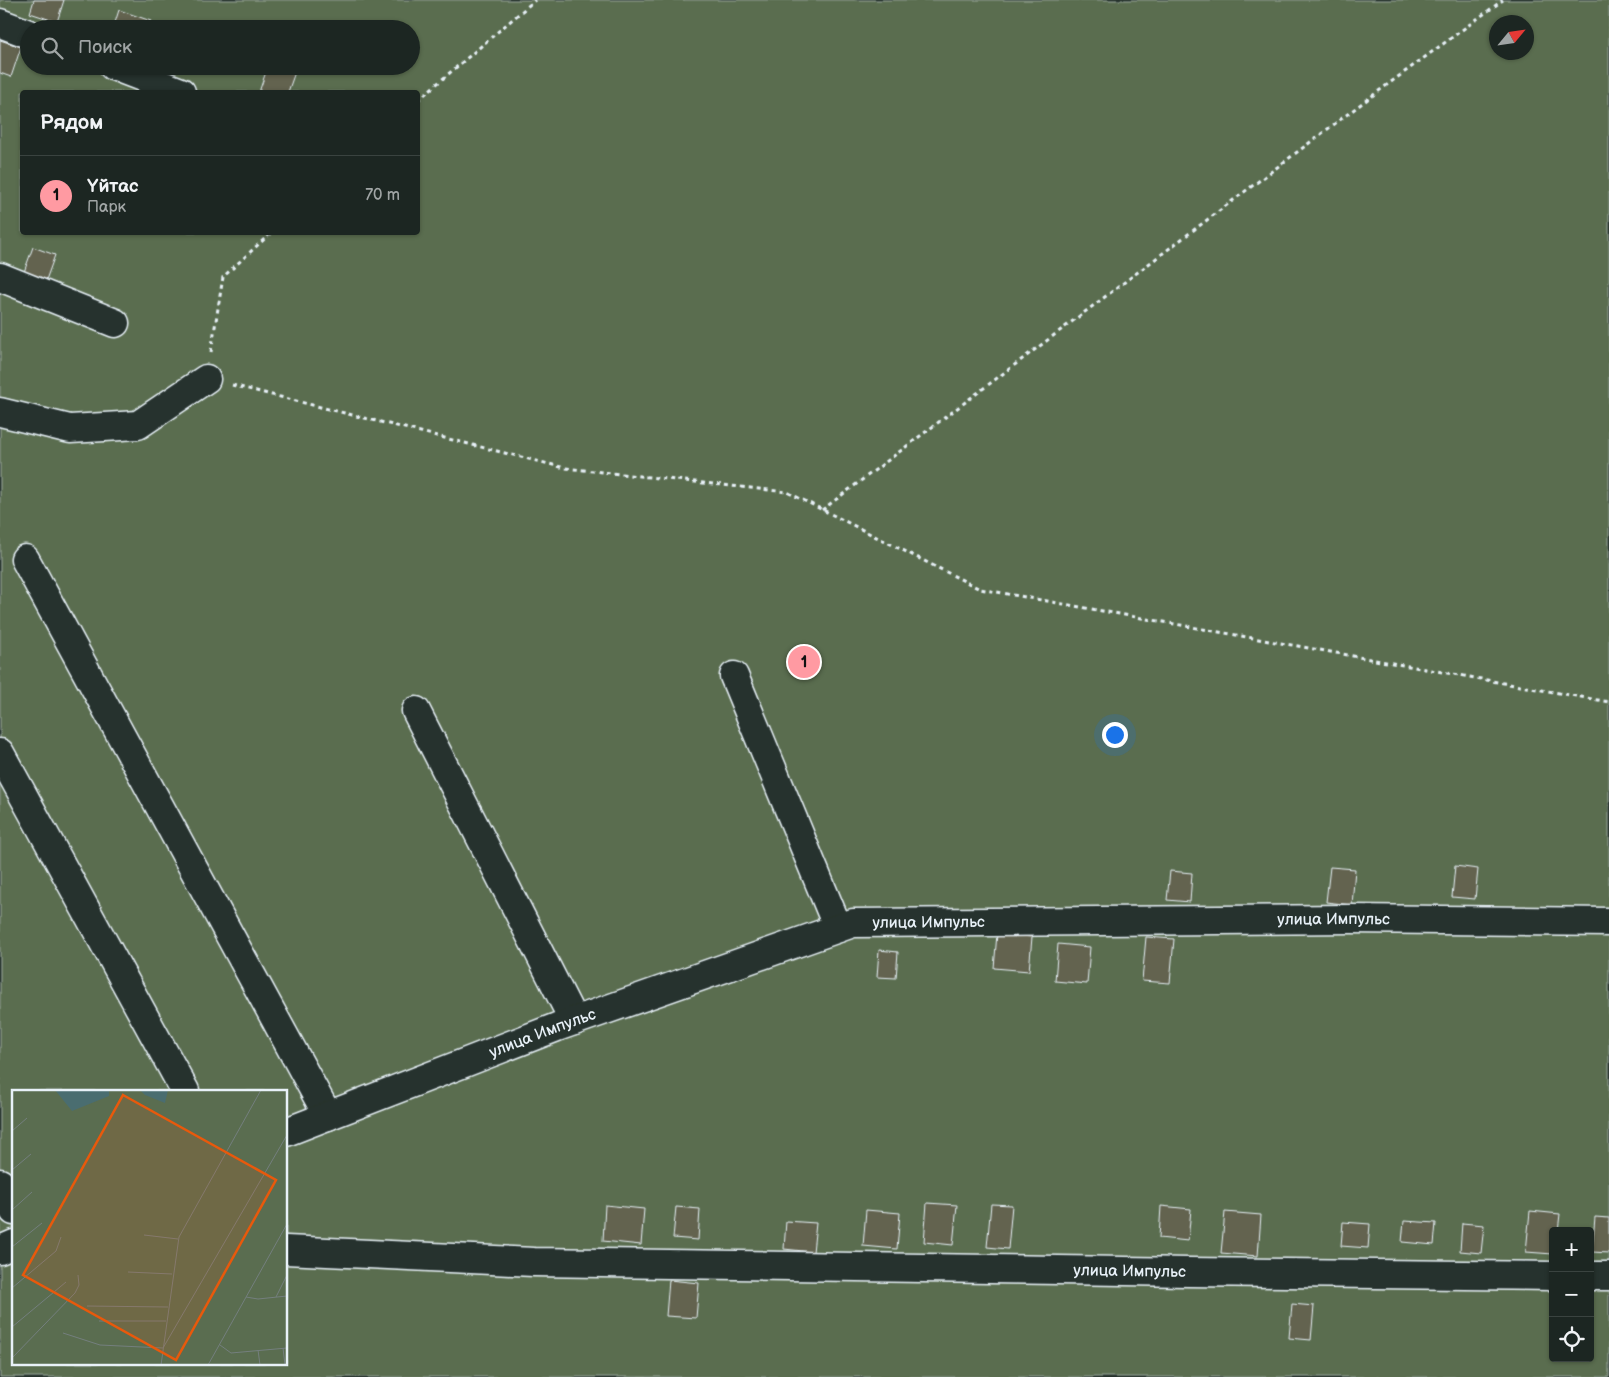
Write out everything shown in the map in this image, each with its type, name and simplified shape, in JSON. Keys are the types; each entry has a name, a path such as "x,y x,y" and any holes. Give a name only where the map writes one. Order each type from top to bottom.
{"street":[{"path":"0,23 20,31"},
{"path":"137,75 176,90"},
{"path":"0,277 115,323"},
{"path":"0,412 70,429 138,425 206,379"},
{"path":"25,559 328,1116"},
{"path":"734,676 838,928"},
{"path":"416,711 574,1021"},
{"path":"0,753 184,1090"},
{"name":"улица Импульс","path":"288,1131 574,1021 853,923 1341,919 1609,922"},
{"path":"0,1184 12,1207"},
{"path":"0,1250 12,1245"},
{"name":"улица Импульс","path":"288,1250 544,1262 1549,1276"},
{"path":"1594,1276 1609,1276"}],"path":[{"path":"420,98 535,0"},
{"path":"822,510 1503,0"},
{"path":"269,235 223,277 206,379 565,468 787,492 980,590 1609,702"}],"green space":[{"path":"0,0 1609,0 1609,1377 0,1377"}],"building":[{"path":"34,0 64,0 58,20 51,20 30,13"},
{"path":"119,10 148,20 116,20"},
{"path":"0,40 20,47 11,77 0,73"},
{"path":"265,75 294,75 289,90 260,90"},
{"path":"33,247 55,255 46,280 24,272"},
{"path":"1455,866 1478,869 1475,899 1452,897"},
{"path":"1330,867 1355,869 1352,905 1326,902"},
{"path":"1170,871 1192,873 1190,902 1167,900"},
{"path":"997,934 1032,937 1029,971 994,968"},
{"path":"1146,937 1174,939 1170,983 1142,981"},
{"path":"1058,944 1090,947 1087,984 1055,981"},
{"path":"879,950 898,952 896,978 877,977"},
{"path":"927,1203 957,1205 953,1245 924,1242"},
{"path":"991,1204 1012,1205 1008,1249 987,1247"},
{"path":"605,1205 644,1209 641,1245 603,1241"},
{"path":"1161,1206 1191,1209 1188,1241 1159,1238"},
{"path":"676,1207 700,1209 698,1240 673,1238"},
{"path":"866,1210 900,1213 897,1249 863,1246"},
{"path":"1530,1211 1560,1214 1558,1227 1549,1227 1549,1254 1526,1252"},
{"path":"1225,1212 1261,1215 1258,1256 1221,1253"},
{"path":"1595,1217 1609,1218 1609,1253 1594,1252"},
{"path":"786,1221 816,1223 813,1252 784,1249"},
{"path":"1404,1221 1436,1223 1434,1245 1402,1242"},
{"path":"1343,1222 1370,1224 1368,1248 1341,1246"},
{"path":"1462,1223 1484,1225 1481,1253 1460,1251"},
{"path":"669,1280 699,1283 696,1318 666,1316"},
{"path":"1292,1304 1314,1306 1311,1340 1289,1338"}],"place":[{"name":"Үйтас","path":"804,662"}]}
